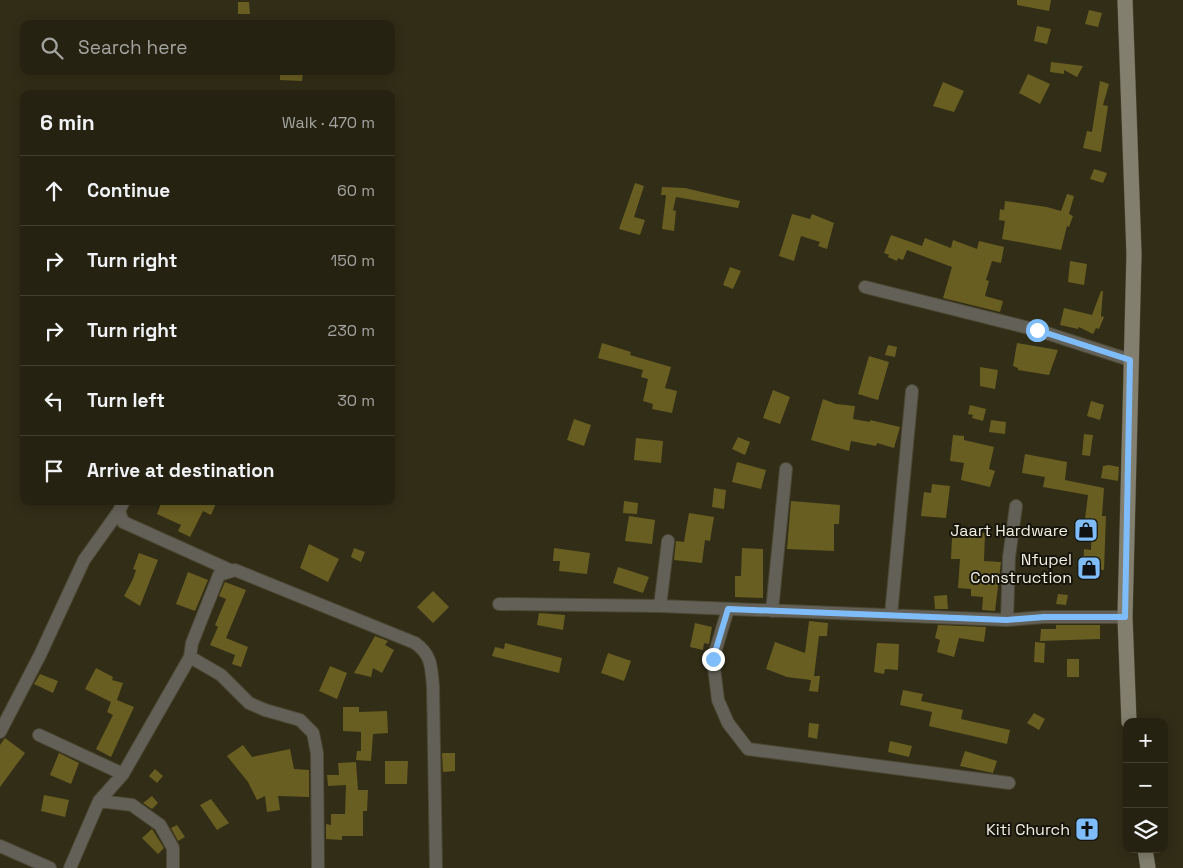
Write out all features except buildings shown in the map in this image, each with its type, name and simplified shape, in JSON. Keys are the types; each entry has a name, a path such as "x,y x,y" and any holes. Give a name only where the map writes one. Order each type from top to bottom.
{"street":[{"path":"1125,0 1134,254 1125,617 1129,718"},
{"path":"865,287 1037,330 1130,360"},
{"path":"891,615 912,391"},
{"path":"772,611 786,469"},
{"path":"122,506 123,522 232,571 415,643 426,650 432,668 433,686 436,868"},
{"path":"0,732 40,655 84,560 122,506"},
{"path":"1007,620 1009,557 1016,506"},
{"path":"660,606 668,541"},
{"path":"70,868 99,801 123,774 190,657 192,643 213,588 220,575 232,571"},
{"path":"499,604 660,606 1007,620 1044,617 1125,617"},
{"path":"728,609 713,659 718,700 728,723 748,749 1009,783"},
{"path":"190,657 221,675 249,703 265,710 300,720 313,733 317,753 318,868"},
{"path":"39,736 123,774"},
{"path":"99,801 132,804 160,826 173,848 173,868"},
{"path":"0,846 50,868"},
{"path":"1146,853 1148,868"}],"place":[{"name":"Jaart Hardware","path":"1086,530"},
{"name":"Nfupel Construction","path":"1089,568"},
{"name":"Kiti Church","path":"1087,829"}],"route":[{"path":"713,659 728,609 1007,620 1044,617 1125,617 1130,360 1037,330"}]}
